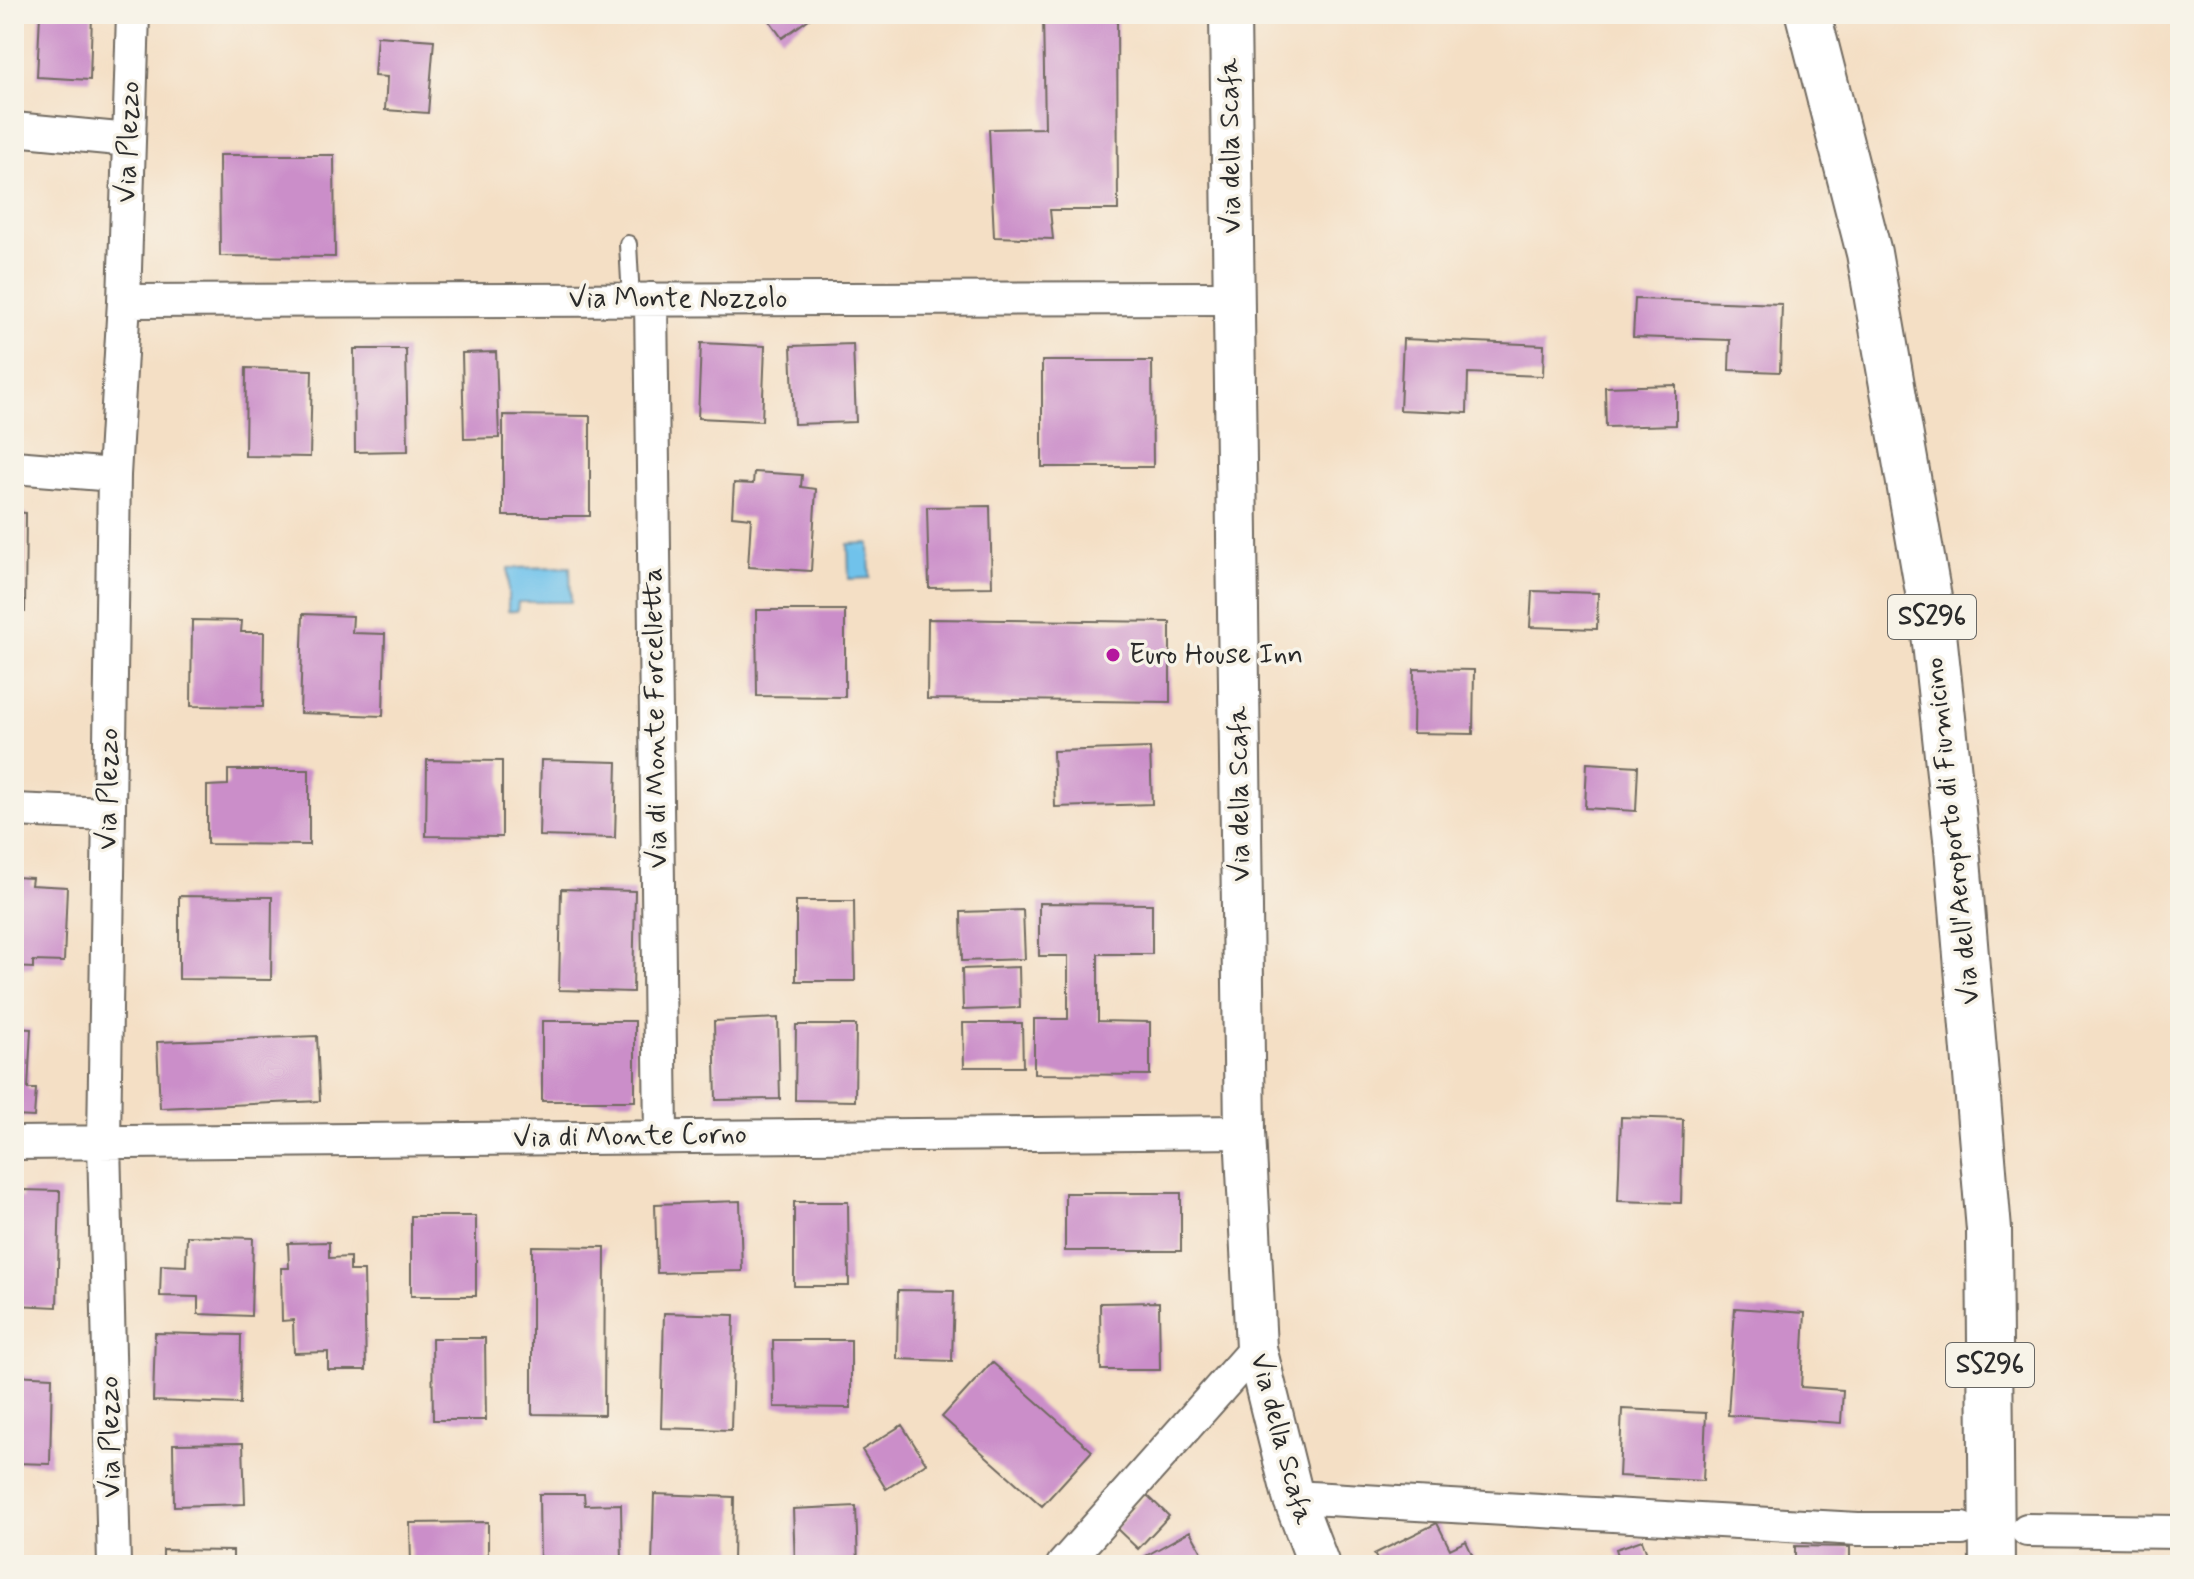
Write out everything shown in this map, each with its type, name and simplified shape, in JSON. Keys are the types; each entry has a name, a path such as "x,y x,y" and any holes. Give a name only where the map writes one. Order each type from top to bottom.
{"main road":[{"name":"Via dell'Aeroporto di Fiumicino","path":"1808,14 1869,253 1932,615 1957,848 1989,1230 1992,1565"}],"street":[{"name":"Via Plezzo","path":"114,1565 104,1142 108,814 114,475 124,301 133,14"},
{"name":"Via della Scafa","path":"1230,14 1245,1132 1256,1348 1293,1497 1319,1565"},
{"path":"14,129 129,140"},
{"name":"Via Monte Nozzolo","path":"124,301 1233,298"},
{"name":"Via di Monte Forcelletta","path":"641,299 661,1137"},
{"path":"14,467 114,475"},
{"path":"14,810 108,814"},
{"name":"Via di Monte Corno","path":"14,1143 1245,1132"},
{"path":"1063,1565 1256,1348"},
{"path":"1293,1497 1858,1529 1962,1529"},
{"path":"2027,1530 2180,1532"}],"lane":[{"path":"628,244 641,299"}],"water":[{"path":"869,543 870,578 849,579 848,544"},
{"path":"570,567 571,602 518,602 517,611 508,611 508,568"}],"building":[{"path":"40,14 92,14 90,80 37,77"},
{"path":"765,14 816,14 782,38"},
{"path":"1043,14 1117,14 1118,210 1050,210 1053,239 994,237 989,129 1045,128"},
{"path":"377,36 434,40 428,113 385,110 387,77 374,76"},
{"path":"219,155 334,155 335,257 220,256"},
{"path":"1635,299 1782,304 1780,372 1729,370 1730,340 1633,337"},
{"path":"1403,339 1544,345 1543,376 1468,373 1467,413 1400,410"},
{"path":"701,343 765,346 762,421 698,418"},
{"path":"853,344 856,422 794,424 791,346"},
{"path":"354,349 406,349 408,451 355,452"},
{"path":"496,352 499,438 464,439 462,353"},
{"path":"1042,361 1152,361 1153,467 1042,467"},
{"path":"246,368 312,370 310,457 245,456"},
{"path":"1676,385 1676,425 1606,427 1605,387"},
{"path":"503,415 590,416 590,516 503,516"},
{"path":"754,472 802,475 801,487 816,489 811,571 748,567 751,518 732,516 734,483 753,484"},
{"path":"990,506 992,587 929,588 927,507"},
{"path":"14,512 26,513 25,612 14,612"},
{"path":"1532,591 1598,593 1597,629 1530,627"},
{"path":"756,610 845,610 845,697 757,696"},
{"path":"303,614 353,616 352,633 385,634 383,716 300,713"},
{"path":"928,619 1170,622 1170,702 927,699"},
{"path":"192,620 242,621 241,632 264,632 263,707 191,706"},
{"path":"1414,669 1474,670 1473,734 1413,733"},
{"path":"1150,748 1152,804 1055,807 1053,751"},
{"path":"427,760 502,761 502,837 426,836"},
{"path":"541,760 617,762 615,838 539,836"},
{"path":"1587,763 1638,766 1636,811 1585,808"},
{"path":"228,770 309,770 309,845 207,844 207,786 228,785"},
{"path":"14,877 32,878 31,885 67,887 64,962 33,961 33,968 14,967"},
{"path":"561,889 635,891 633,992 559,990"},
{"path":"179,896 272,897 271,980 179,979"},
{"path":"796,901 854,901 855,981 796,981"},
{"path":"1039,903 1152,904 1152,954 1098,954 1098,1021 1150,1022 1150,1075 1034,1074 1034,1019 1068,1019 1068,956 1039,956"},
{"path":"1023,910 1025,959 962,961 961,912"},
{"path":"1019,967 1020,1008 963,1010 962,969"},
{"path":"778,1018 780,1099 716,1100 714,1021"},
{"path":"542,1021 635,1021 635,1101 542,1101"},
{"path":"963,1023 1022,1023 1023,1067 964,1067"},
{"path":"796,1025 856,1025 855,1101 795,1100"},
{"path":"14,1028 31,1029 28,1089 36,1089 34,1117 14,1116"},
{"path":"317,1036 320,1101 160,1108 157,1042"},
{"path":"1621,1117 1683,1119 1681,1203 1618,1201"},
{"path":"22,1190 60,1191 57,1307 16,1305 14,1197 22,1198"},
{"path":"1065,1193 1181,1193 1181,1251 1065,1251"},
{"path":"740,1201 742,1271 657,1273 655,1204"},
{"path":"794,1202 848,1202 849,1286 794,1286"},
{"path":"411,1216 476,1216 476,1296 411,1296"},
{"path":"187,1236 253,1238 251,1316 198,1314 198,1297 160,1296 161,1265 186,1266"},
{"path":"329,1242 329,1258 350,1257 350,1271 364,1271 366,1370 328,1370 328,1352 294,1353 293,1320 282,1321 281,1268 289,1268 288,1243"},
{"path":"532,1246 605,1247 604,1415 532,1414"},
{"path":"898,1290 954,1291 952,1361 897,1359"},
{"path":"1159,1302 1160,1370 1101,1370 1100,1303"},
{"path":"1735,1308 1805,1313 1801,1387 1843,1390 1841,1423 1728,1415"},
{"path":"664,1313 734,1315 731,1430 661,1428"},
{"path":"155,1333 241,1335 240,1404 153,1401"},
{"path":"432,1338 485,1338 486,1420 433,1420"},
{"path":"773,1340 851,1340 851,1408 774,1407"},
{"path":"992,1362 1092,1451 1042,1506 942,1417"},
{"path":"14,1375 52,1377 50,1464 14,1463"},
{"path":"1622,1409 1706,1413 1703,1481 1619,1476"},
{"path":"902,1425 926,1463 886,1489 862,1450"},
{"path":"243,1443 245,1504 174,1506 173,1444"},
{"path":"539,1494 584,1494 585,1505 621,1504 622,1565 540,1565"},
{"path":"654,1494 734,1497 733,1565 652,1565"},
{"path":"1147,1495 1169,1516 1138,1549 1116,1528"},
{"path":"856,1506 858,1565 795,1565 793,1509"},
{"path":"488,1522 488,1565 411,1565 410,1523"},
{"path":"1437,1523 1450,1549 1466,1541 1477,1565 1380,1565 1374,1554"},
{"path":"1190,1531 1209,1565 1140,1565 1137,1561"},
{"path":"1642,1540 1651,1565 1621,1565 1616,1549"},
{"path":"1795,1546 1850,1547 1850,1565 1795,1565"},
{"path":"163,1550 233,1551 233,1565 163,1565"}],"place":[{"name":"Euro House Inn","path":"1113,655"}]}
